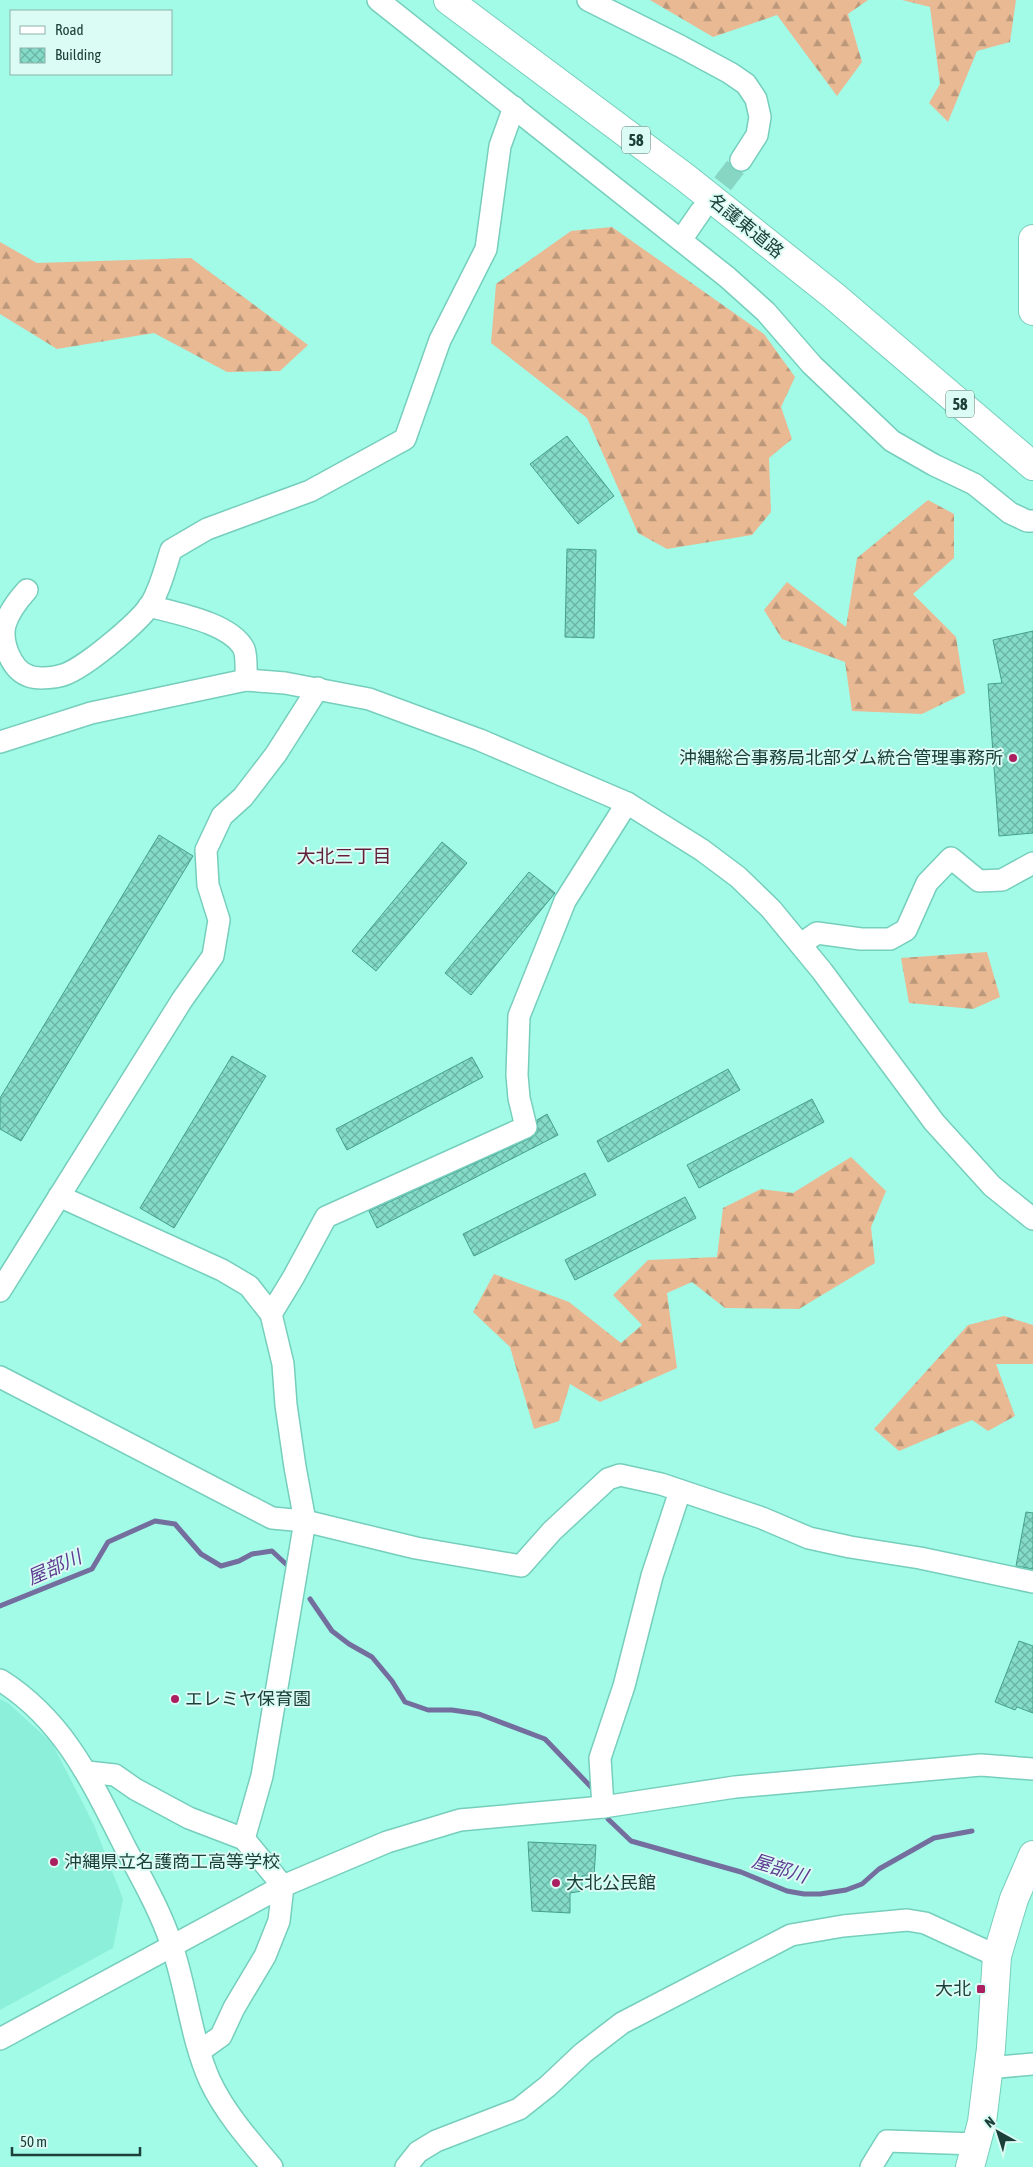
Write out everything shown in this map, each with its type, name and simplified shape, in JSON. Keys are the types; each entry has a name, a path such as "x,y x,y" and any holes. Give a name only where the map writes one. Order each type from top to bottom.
{"main road":[{"name":"名護東道路","path":"448,0 686,178 834,296 1033,466"},
{"path":"1033,239 1033,311"},
{"path":"974,2156 982,2122 997,1956 1014,1899 1033,1855"}],"street":[{"path":"378,0 681,240 766,312 812,365 892,441 934,465 974,484 1010,512 1027,521 1033,521"},
{"path":"588,0 680,46 730,73 746,84 756,99 760,117 757,135 741,160"},
{"path":"27,590 14,604 5,626 6,649 15,667 29,676 60,676 83,666 149,606 159,590 170,550 207,529 310,491 405,439 440,340 486,249 500,146 514,107"},
{"path":"681,240 701,211"},
{"path":"149,606 211,624 234,638 244,650 246,680"},
{"path":"0,742 26,732 91,713 246,680 285,683 318,688 369,700 480,740 627,803 702,850 738,877 771,909 801,944 934,1122 992,1186 1033,1219"},
{"path":"0,1291 182,1000 213,956 218,920 208,885 206,850 222,816 242,797 276,754 318,688"},
{"path":"271,1314 326,1217 526,1127 519,1098 517,1075 518,1016 565,901 627,803"},
{"path":"801,944 817,933 861,939 890,939 906,930 927,883 951,858 980,881 1002,880 1033,863"},
{"path":"58,1196 222,1270 249,1286 271,1314 283,1364 292,1450 305,1521 262,1776 244,1839"},
{"path":"0,1377 272,1518 305,1521 416,1548 521,1566 552,1531 608,1479 620,1475 680,1491 762,1518 808,1538 920,1558 1033,1582"},
{"path":"603,1807 600,1758 624,1686 652,1576 680,1491"},
{"path":"0,1680 20,1692 52,1724 87,1772 150,1895 172,1946 210,2081 228,2112 272,2167"},
{"path":"0,2039 283,1886 387,1842 460,1820 603,1807 735,1787 981,1765 1033,1769"},
{"path":"87,1772 115,1775 135,1789 189,1818 244,1839 283,1886 279,1921 265,1956 234,2008 221,2036 200,2051"},
{"path":"406,2167 418,2152 436,2140 519,2109 548,2086 583,2053 622,2023 791,1935 843,1926 907,1920 924,1923 997,1956"},
{"path":"988,2068 1033,2064"},
{"path":"871,2167 887,2141 974,2156"}],"shaded area":[{"name":"沖縄県立名護商工高等学校","path":"0,1699 8,1703 52,1743 94,1825 123,1899 113,1948 0,2010"}],"green space":[{"path":"650,0 868,0 848,14 862,62 837,96 777,15 713,37"},
{"path":"902,0 1016,0 1010,42 977,51 948,122 929,103 940,84 930,7"},
{"path":"612,227 764,334 795,377 781,407 792,439 769,458 771,512 752,535 667,549 638,533 587,418 491,343 496,284 571,231"},
{"path":"0,242 37,263 191,258 308,345 280,371 227,372 154,333 57,349 0,314"},
{"path":"928,500 954,514 954,558 913,594 956,637 965,693 922,714 852,711 845,662 782,639 764,610 787,582 846,627 857,558"},
{"path":"987,952 1000,997 973,1009 909,1003 901,958"},
{"path":"851,1157 886,1191 871,1227 875,1263 799,1309 725,1308 692,1282 667,1293 677,1368 600,1402 570,1384 559,1421 534,1429 510,1347 473,1312 494,1274 569,1302 621,1343 642,1325 613,1295 648,1260 717,1257 723,1208 761,1189 793,1193"},
{"path":"1004,1316 1033,1325 1033,1364 996,1364 1015,1416 988,1431 972,1420 899,1451 874,1429 968,1325"}],"building":[{"path":"567,436 614,496 578,524 530,464"},
{"path":"567,549 596,550 594,638 565,637"},
{"name":"沖縄総合事務局北部ダム統合管理事務所","path":"1033,631 1033,833 999,836 988,684 1002,683 993,640"},
{"path":"159,835 193,856 21,1141 0,1129 0,1098"},
{"path":"442,842 467,863 376,971 352,951"},
{"path":"529,872 555,893 471,995 445,973"},
{"path":"232,1056 266,1076 174,1228 140,1208"},
{"path":"472,1057 483,1077 347,1150 336,1129"},
{"path":"728,1069 740,1090 608,1162 597,1141"},
{"path":"812,1099 824,1122 699,1188 687,1165"},
{"path":"547,1114 558,1135 377,1228 369,1211 531,1138 538,1130 537,1120"},
{"path":"585,1173 596,1195 474,1256 463,1234"},
{"path":"685,1197 696,1218 575,1280 565,1260"},
{"path":"1026,1512 1033,1513 1033,1569 1016,1566"},
{"path":"1019,1641 1033,1646 1033,1713 1017,1707 1015,1710 995,1702"},
{"name":"大北公民館","path":"528,1842 596,1845 594,1876 582,1876 582,1891 570,1893 570,1913 532,1911"}],"waterway":[{"name":"屋部川","path":"0,1606 92,1569 108,1542 155,1521 175,1524 201,1554 221,1566 239,1561 252,1554 272,1551 288,1566"},
{"name":"屋部川","path":"310,1599 332,1631 349,1644 372,1657 392,1681 405,1702 428,1710 452,1710 479,1714 545,1739 592,1788"},
{"name":"屋部川","path":"608,1819 631,1841 741,1872 787,1891 804,1894 820,1894 846,1890 862,1884 879,1869 934,1838 972,1831"}],"tunnel":[{"path":"703,209 741,160"}],"place":[{"name":"沖縄総合事務局北部ダム統合管理事務所","path":"1013,758"},
{"name":"エレミヤ保育園","path":"175,1699"},
{"name":"沖縄県立名護商工高等学校","path":"54,1862"},
{"name":"大北公民館","path":"556,1883"},
{"name":"大北","path":"981,1989"}],"district":[{"name":"大北三丁目","path":"344,856"}]}
